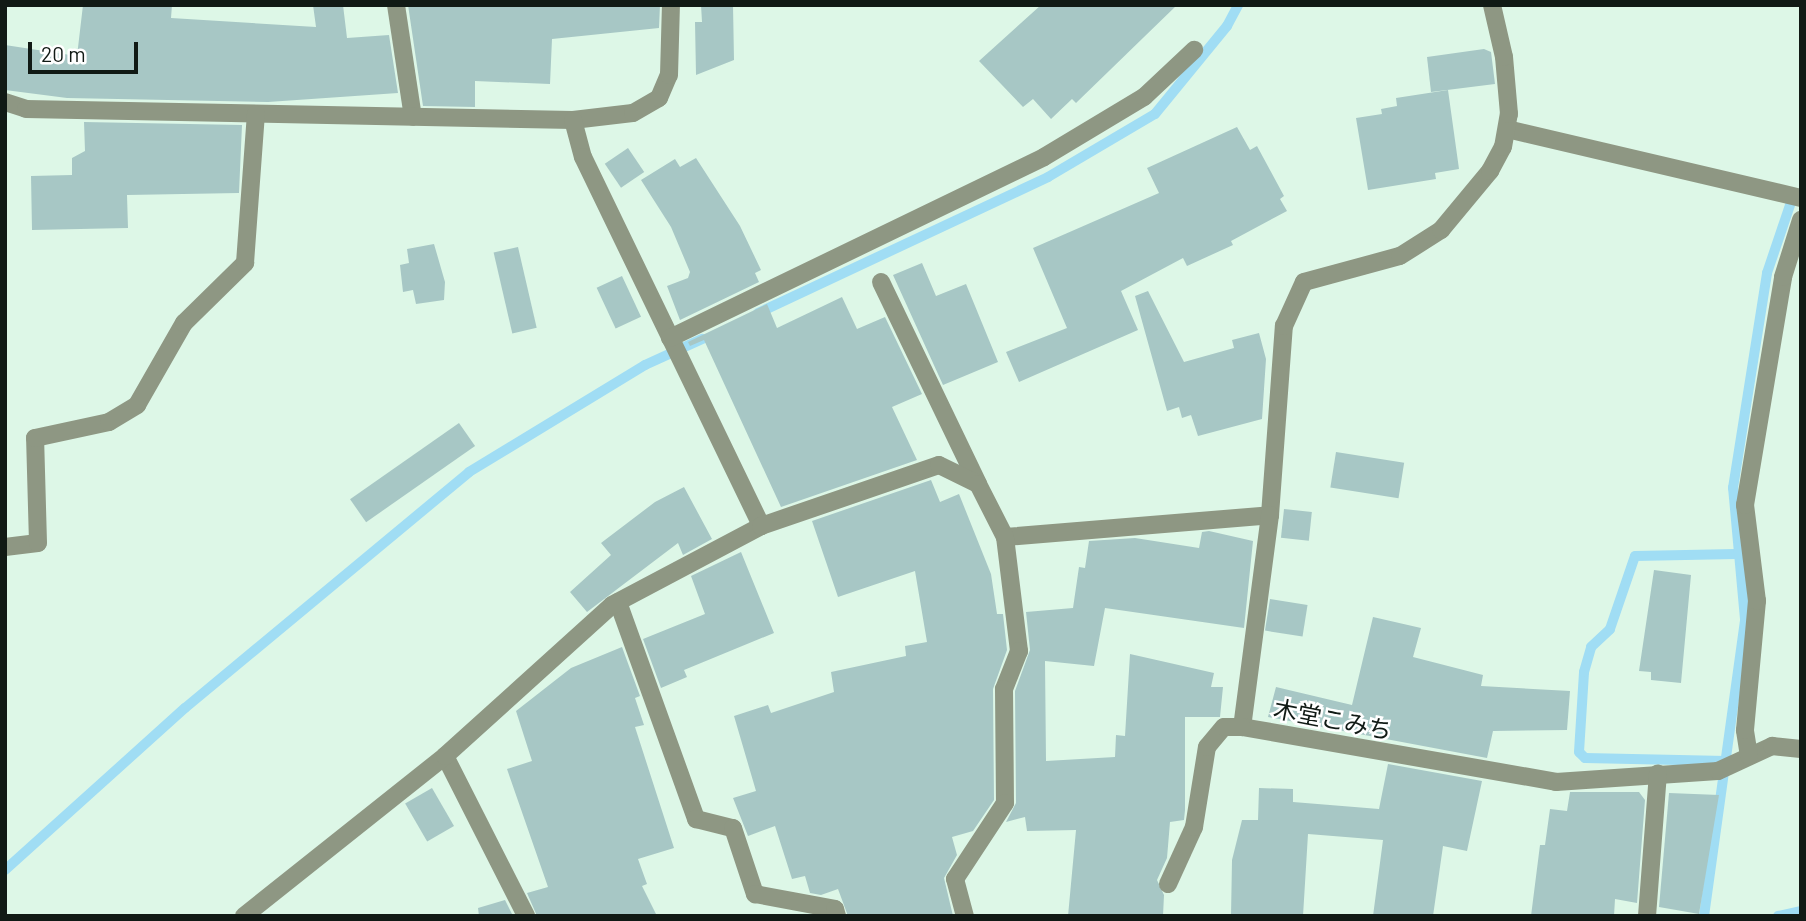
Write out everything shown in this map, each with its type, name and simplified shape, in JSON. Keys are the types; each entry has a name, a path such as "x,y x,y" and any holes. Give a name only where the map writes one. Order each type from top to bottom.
{"street":[{"path":"396,5 413,117"},
{"path":"5,102 26,109 573,120 633,113 659,98 669,75 671,5"},
{"path":"1492,5 1504,57 1507,129 1801,198"},
{"path":"674,346 1044,157 1144,97 1194,50"},
{"path":"5,547 38,543 35,438 109,422 137,405 184,323 244,263 256,114"},
{"path":"573,120 583,157 761,526"},
{"name":"木堂こみち","path":"1507,129 1490,171 1441,230 1400,256 1304,282 1284,326 1270,515 1242,727 1556,782 1723,771 1772,746 1801,749"},
{"path":"1749,756 1745,730 1757,601 1745,505 1780,289 1801,220"},
{"path":"881,282 1005,537 1019,651 1004,689 1005,803 955,879 965,916"},
{"path":"244,916 445,756 618,602 761,526 939,465 978,484"},
{"path":"1005,537 1270,515"},
{"path":"618,602 696,819 733,828 755,894 835,909 837,916"},
{"path":"1168,884 1194,827 1207,747 1224,727 1242,727"},
{"path":"445,756 526,916"},
{"path":"1647,916 1658,774"}],"building":[{"path":"83,5 172,5 171,18 316,27 313,5 343,5 347,38 389,35 398,93 268,102 67,98 5,90 5,45 77,56"},
{"path":"408,5 660,5 659,28 552,39 550,84 475,81 475,107 423,106"},
{"path":"701,5 733,5 734,60 696,75 695,22 702,22"},
{"path":"1041,5 1177,5 1076,103 1072,99 1051,119 1033,99 1023,107 979,61"},
{"path":"1484,49 1491,52 1495,84 1431,92 1427,57"},
{"path":"1448,90 1459,169 1435,173 1436,179 1368,190 1356,118 1382,114 1381,109 1397,106 1396,98"},
{"path":"84,122 242,125 239,193 127,195 128,228 32,230 31,176 72,175 72,158 85,151"},
{"path":"1237,127 1250,150 1257,146 1284,196 1280,199 1287,211 1231,241 1233,245 1187,266 1183,258 1121,291 1138,330 1019,382 1006,352 1067,328 1033,248 1159,193 1147,168"},
{"path":"628,148 644,172 621,188 605,164"},
{"path":"696,158 740,226 761,270 755,273 759,282 680,320 667,286 688,278 690,272 671,227 641,180 675,159 680,167"},
{"path":"434,244 445,282 444,300 416,304 413,290 403,292 400,265 409,263 407,249"},
{"path":"518,247 537,328 512,333 494,253"},
{"path":"922,263 936,296 966,284 998,362 943,385 893,275"},
{"path":"622,276 641,317 616,329 597,288"},
{"path":"1148,291 1184,362 1234,348 1232,340 1259,333 1266,359 1262,419 1198,436 1191,415 1182,418 1179,407 1167,411 1135,296"},
{"path":"842,297 857,329 885,317 922,394 892,407 917,460 781,507 704,340 690,346 688,342 767,304 777,328"},
{"path":"459,423 475,446 366,522 350,499"},
{"path":"1336,452 1404,463 1399,498 1330,488"},
{"path":"931,480 940,502 959,494 991,574 997,614 1003,614 1007,650 993,689 994,800 973,831 952,837 957,855 944,878 953,916 848,916 838,889 821,895 810,893 805,876 792,879 775,826 748,836 733,798 756,791 734,716 768,705 771,713 834,692 831,672 906,656 905,646 927,642 915,571 838,597 812,521"},
{"path":"684,487 712,539 683,555 678,543 587,612 570,592 611,555 601,543 655,502"},
{"path":"1284,509 1312,512 1309,541 1281,538"},
{"path":"1209,531 1253,541 1244,628 1105,608 1094,666 1045,661 1046,761 1115,757 1116,735 1125,736 1130,654 1214,673 1211,687 1223,687 1220,717 1185,717 1184,820 1170,822 1167,858 1157,880 1164,895 1163,916 1068,916 1076,830 1027,831 1025,817 1006,822 1016,803 1015,691 1030,650 1026,612 1073,608 1079,567 1085,568 1089,541 1135,538 1199,548 1202,532"},
{"path":"741,552 774,633 684,670 687,677 661,688 643,639 705,614 691,576"},
{"path":"1654,570 1691,575 1681,683 1651,680 1651,672 1639,671"},
{"path":"1270,599 1308,605 1303,637 1265,631"},
{"path":"1373,617 1421,628 1413,657 1483,675 1481,686 1570,691 1567,730 1493,731 1487,758 1268,717 1276,687 1352,705"},
{"path":"622,647 640,696 635,698 644,725 635,727 674,848 638,859 647,884 642,886 657,916 537,916 527,893 548,887 507,769 532,761 516,711 571,668"},
{"path":"1388,764 1482,781 1467,851 1443,846 1433,916 1373,916 1383,840 1308,834 1303,916 1231,916 1232,860 1242,820 1258,820 1259,788 1293,789 1293,802 1379,809"},
{"path":"432,788 454,826 427,842 405,804"},
{"path":"1570,792 1639,792 1645,800 1637,903 1615,899 1614,916 1531,916 1540,845 1545,845 1550,809 1567,811"},
{"path":"1669,793 1719,795 1699,914 1659,907"},
{"path":"505,900 513,916 479,916 478,908"}],"waterway":[{"path":"758,313 1048,177 1155,114 1227,26 1238,5"},
{"path":"1704,916 1745,619 1733,488 1767,273 1790,205"},
{"path":"5,870 185,708 469,472 645,365 702,339"},
{"path":"1726,761 1585,758 1579,752 1584,672 1591,647 1610,629 1635,556 1736,554"},
{"path":"1778,916 1801,911"}]}
